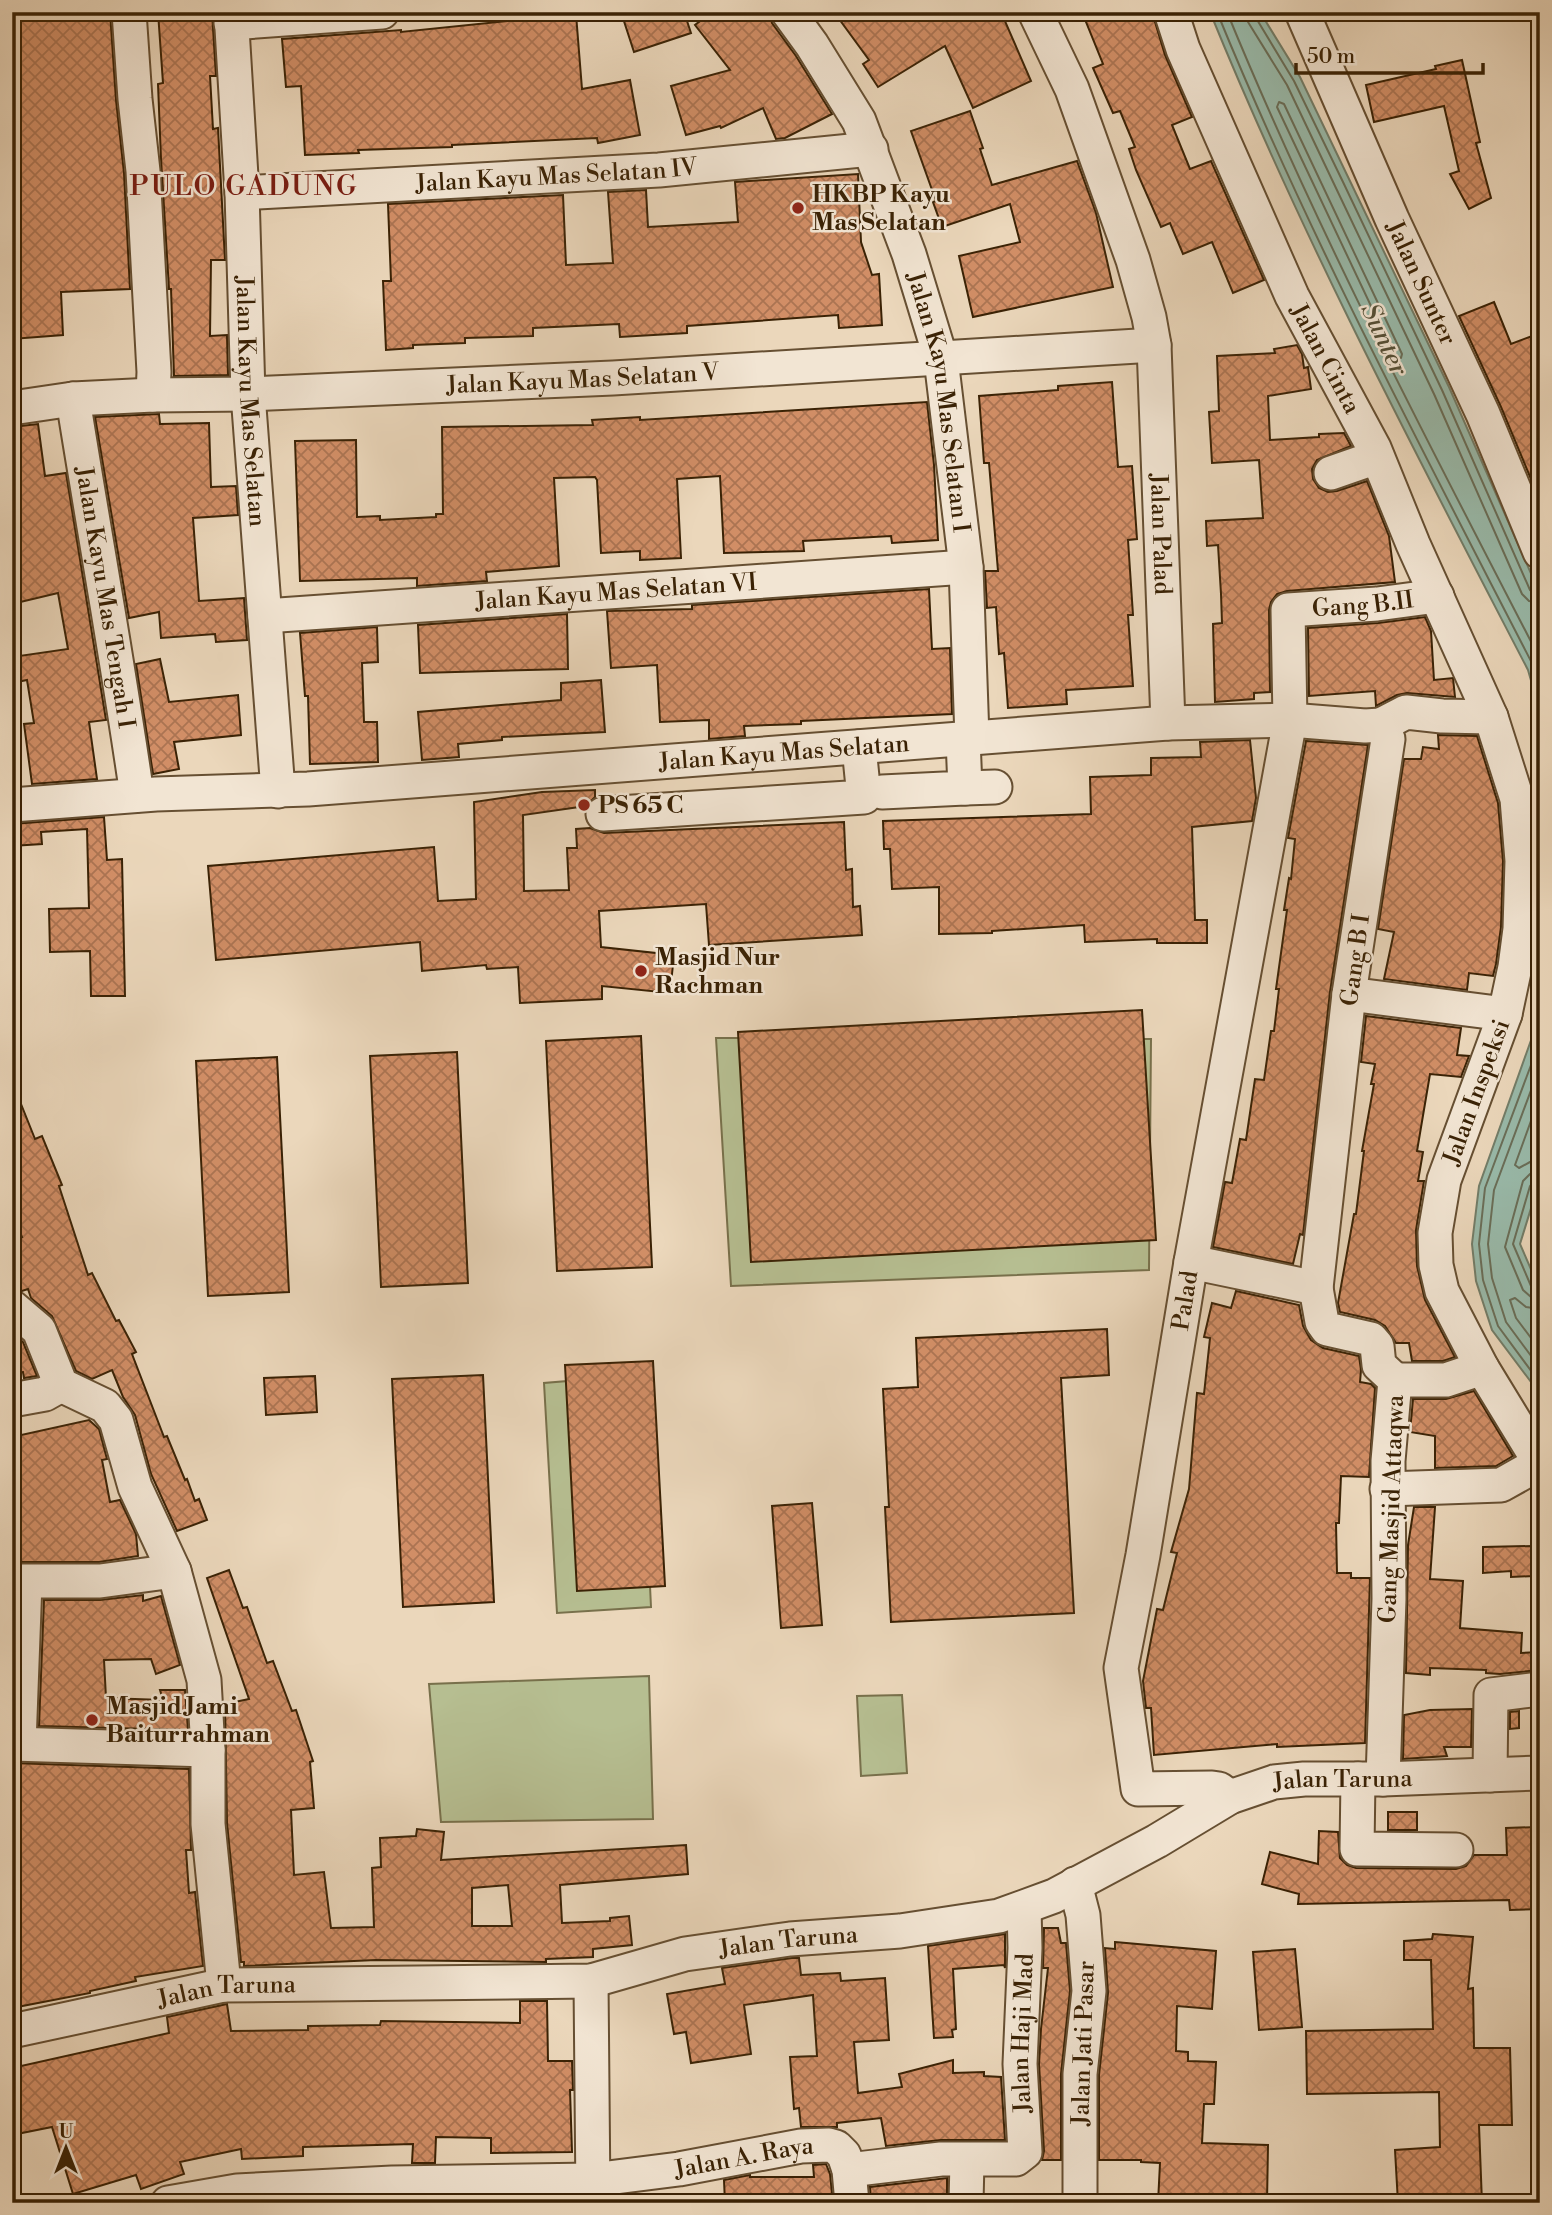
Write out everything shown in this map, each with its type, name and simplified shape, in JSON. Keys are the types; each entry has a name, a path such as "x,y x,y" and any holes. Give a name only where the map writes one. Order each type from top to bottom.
{"street":[{"path":"129,12 135,99 144,171 153,395"},
{"path":"231,18 382,12"},
{"name":"Jalan Kayu Mas Selatan I","path":"788,12 859,121 909,254 941,359 966,567 968,739 980,788 882,792"},
{"name":"Jalan Palad","path":"1035,12 1072,89 1133,260 1154,345 1168,723"},
{"name":"Jalan Cinta","path":"1171,12 1183,49 1292,296 1377,457 1413,544 1488,709"},
{"name":"Jalan Sunter","path":"1302,12 1392,219 1483,414 1540,552"},
{"name":"Jalan Kayu Mas Selatan","path":"231,18 242,193 248,394 278,791"},
{"name":"Jalan Kayu Mas Selatan IV","path":"242,193 659,170 871,149"},
{"name":"Jalan Kayu Mas Selatan V","path":"12,408 73,399 599,378 1154,345"},
{"name":"Jalan Kayu Mas Tengah I","path":"73,399 93,529 118,662 137,795"},
{"path":"1331,473 1377,457"},
{"name":"Jalan Kayu Mas Selatan VI","path":"265,616 966,567"},
{"name":"Gang B.II","path":"1288,610 1377,604 1437,596"},
{"name":"Palad","path":"1230,1797 1212,1788 1138,1789 1121,1668 1143,1555 1191,1262 1290,720 1288,610"},
{"path":"1290,720 1365,726 1381,725 1406,712 1442,716 1488,709"},
{"name":"Jalan Inspeksi","path":"1488,709 1517,799 1522,861 1520,929 1505,1014 1444,1180 1435,1233 1436,1265 1443,1291 1482,1368 1540,1463"},
{"name":"Jalan Kayu Mas Selatan","path":"13,799 278,791 1168,723 1290,720"},
{"name":"Gang B I","path":"1316,1288 1349,994 1388,739 1381,725"},
{"path":"603,814 864,797 859,747"},
{"path":"709,758 710,807"},
{"path":"1349,994 1505,1014"},
{"path":"1191,1262 1316,1288"},
{"name":"Gang Masjid Attaqwa","path":"1316,1288 1322,1322 1327,1329 1371,1339 1377,1346 1379,1365 1395,1380 1387,1489 1389,1599 1371,1779 1357,1849 1456,1850"},
{"path":"12,1307 39,1330 61,1385 105,1406 116,1420 135,1487 174,1571 204,1680 208,1824 224,1985"},
{"path":"1395,1380 1446,1380 1482,1368"},
{"path":"12,1400 45,1394 61,1385"},
{"path":"1387,1489 1501,1485 1540,1463"},
{"path":"174,1571 100,1581 19,1582 16,1744 208,1750"},
{"path":"1490,1775 1491,1695 1540,1689"},
{"name":"Jalan Taruna","path":"12,2031 224,1985 591,1981 685,1954 790,1939 900,1931 999,1916 1024,1908 1075,1884 1157,1841 1230,1797 1274,1782 1540,1773"},
{"name":"Jalan Jati Pasar","path":"1075,1884 1083,1915 1089,1991 1080,2074 1080,2203"},
{"name":"Jalan Haji Mad","path":"967,2161 1021,2157 1025,2152 1020,2064 1026,1948 1024,1908"},
{"path":"168,2203 238,2197 593,2191 591,1981"},
{"name":"Jalan A. Raya","path":"593,2191 679,2169 815,2145 829,2145 836,2147 844,2155 849,2170 852,2203"},
{"path":"849,2170 941,2160 967,2161 966,2203"}],"shaded area":[{"path":"716,1038 1151,1039 1149,1270 731,1286"},
{"path":"640,1375 651,1607 557,1613 544,1383"},
{"path":"649,1676 653,1819 441,1822 429,1684"},
{"path":"902,1695 907,1773 861,1776 857,1696"}],"water":[{"name":"Sunter","path":"1210,12 1260,12 1300,77 1449,387 1540,594 1540,712 1528,670 1402,426 1322,263 1245,96"},
{"path":"1540,1015 1540,1179 1520,1244 1540,1290 1540,1394 1492,1330 1476,1281 1472,1244 1479,1186"}],"building":[{"path":"12,12 110,12 124,173 130,289 61,292 63,335 12,339"},
{"path":"158,12 212,12 216,76 210,76 213,129 218,128 225,260 211,260 210,336 227,335 228,375 174,376 171,289 161,159 158,84 163,83"},
{"path":"621,12 684,12 691,33 634,52"},
{"path":"712,12 769,12 772,23 832,114 785,138 776,139 763,108 721,128 720,126 686,135 671,86 730,70 695,25"},
{"path":"834,12 1001,12 1031,81 973,108 945,46 878,87 863,64 869,60"},
{"path":"1082,12 1152,12 1165,55 1192,117 1172,125 1190,169 1211,161 1264,280 1233,293 1212,242 1183,254 1170,223 1161,227 1136,170 1129,149 1135,147 1120,111 1113,113 1093,68 1103,64"},
{"path":"576,14 582,89 630,80 640,135 598,143 597,138 305,155 301,86 286,87 282,39 401,32"},
{"path":"1462,60 1480,142 1476,143 1491,198 1469,209 1450,174 1459,171 1444,106 1374,122 1366,85 1436,69 1435,66"},
{"path":"970,111 992,185 1077,161 1096,213 1113,287 973,317 959,256 1020,242 1010,204 942,227 933,202 936,201 911,131"},
{"path":"858,174 861,242 872,275 879,274 882,325 839,328 838,315 687,326 687,333 620,337 619,324 533,328 533,336 465,338 465,343 413,345 413,348 386,350 383,281 391,281 388,204 563,195 566,265 613,263 608,192 646,190 648,227 738,222 735,182"},
{"path":"1494,302 1511,344 1532,336 1540,357 1540,482 1533,484 1459,316"},
{"path":"1297,345 1302,354 1304,368 1308,367 1311,389 1268,396 1270,440 1344,433 1351,446 1317,460 1312,469 1313,479 1319,488 1328,492 1367,481 1389,536 1395,582 1277,594 1269,610 1270,692 1254,693 1254,699 1215,702 1213,624 1222,623 1221,594 1218,545 1207,546 1206,521 1263,518 1259,460 1212,463 1209,412 1219,411 1217,356 1275,353 1274,349"},
{"path":"1112,382 1118,467 1132,466 1137,539 1128,540 1133,615 1128,615 1133,686 1066,690 1067,704 1008,708 1004,653 999,654 996,607 987,608 985,571 998,571 989,463 984,463 979,396 1058,390 1058,386"},
{"path":"927,402 938,540 892,543 891,536 803,541 804,551 724,553 720,476 677,479 681,558 640,560 640,551 601,553 595,477 554,478 559,566 486,572 487,581 417,586 417,578 300,581 295,441 356,440 357,517 380,516 380,520 436,517 436,514 443,514 442,427 593,425 592,420 640,417 640,420"},
{"path":"159,414 160,424 209,423 211,487 236,486 238,515 193,518 199,601 244,598 247,640 216,642 215,634 161,638 159,612 129,618 95,417"},
{"path":"38,424 45,476 66,473 106,720 89,722 97,779 32,784 24,724 34,723 27,680 12,683 12,657 68,649 58,593 12,604 12,427"},
{"path":"929,589 932,649 950,648 952,714 744,726 745,736 709,739 709,720 660,722 657,665 611,668 607,611 692,609 692,605"},
{"path":"567,614 568,669 420,673 418,625"},
{"path":"1425,617 1431,631 1434,680 1453,678 1455,697 1407,693 1376,706 1375,691 1309,696 1308,628"},
{"path":"377,627 378,662 362,663 364,722 377,722 378,762 310,764 308,696 305,696 300,633"},
{"path":"160,659 169,702 238,695 241,735 174,742 179,769 153,774 136,664"},
{"path":"601,680 605,732 502,737 502,740 458,744 459,757 422,760 418,712 561,700 561,683"},
{"path":"1438,735 1477,736 1498,803 1503,861 1501,927 1496,964 1493,976 1469,973 1467,990 1384,979 1394,932 1378,929 1404,759 1421,759 1423,747 1439,749"},
{"path":"1250,740 1256,798 1252,821 1192,827 1195,920 1207,920 1207,943 1157,943 1157,939 1085,942 1084,925 992,933 939,934 939,887 892,889 890,849 884,849 883,821 1091,814 1090,777 1151,775 1151,758 1201,757 1200,742"},
{"path":"1306,741 1368,745 1330,992 1303,1235 1300,1234 1293,1264 1213,1247 1225,1182 1232,1183 1240,1139 1246,1140 1255,1079 1264,1080 1271,1031 1274,1031 1279,989 1276,989 1287,910 1284,910 1289,878 1291,879 1295,839 1288,838"},
{"path":"595,790 595,797 586,806 523,815 524,891 569,890 567,848 577,848 576,829 590,828 604,833 844,822 846,870 852,869 853,907 860,906 862,935 709,945 706,904 599,911 601,947 674,955 670,993 602,986 602,999 520,1003 518,967 487,969 486,965 422,971 420,942 216,960 208,866 434,847 438,901 476,899 474,802 542,792"},
{"path":"104,817 107,860 122,859 125,996 91,996 90,951 50,952 49,909 89,908 87,829 41,832 42,844 12,846 12,824"},
{"path":"1142,1010 1156,1240 751,1262 738,1032"},
{"path":"1366,1016 1461,1028 1457,1055 1469,1056 1461,1077 1430,1074 1417,1151 1423,1152 1418,1181 1424,1181 1416,1230 1417,1266 1425,1300 1455,1357 1443,1361 1412,1361 1409,1343 1396,1343 1385,1326 1375,1320 1340,1312 1338,1303 1356,1214 1362,1151 1374,1084 1371,1084 1375,1064 1361,1062"},
{"path":"641,1036 652,1267 557,1271 546,1041"},
{"path":"457,1052 468,1283 381,1287 370,1056"},
{"path":"277,1057 289,1292 208,1296 196,1061"},
{"path":"13,1084 35,1139 42,1136 62,1185 59,1186 88,1275 92,1273 116,1321 119,1320 136,1352 132,1354 164,1437 167,1436 195,1501 199,1499 207,1520 177,1531 151,1474 135,1415 123,1397 112,1370 92,1379 76,1371 52,1316 31,1298 28,1289 22,1291 15,1288 12,1281 12,1240 22,1237 12,1211"},
{"path":"1236,1291 1299,1305 1303,1326 1311,1340 1323,1348 1359,1356 1360,1382 1371,1384 1375,1388 1369,1477 1341,1476 1339,1523 1336,1523 1337,1573 1351,1573 1351,1578 1370,1578 1365,1743 1277,1747 1277,1744 1154,1755 1151,1708 1146,1708 1143,1681 1157,1609 1163,1610 1177,1553 1171,1552 1189,1489 1197,1393 1204,1394 1210,1338 1204,1337 1212,1303 1231,1308"},
{"path":"1107,1329 1109,1375 1061,1378 1074,1613 891,1622 883,1389 918,1387 916,1338"},
{"path":"12,1333 23,1342 37,1376 24,1378 23,1372 12,1373"},
{"path":"653,1361 665,1586 577,1591 565,1365"},
{"path":"483,1375 494,1602 403,1607 392,1379"},
{"path":"315,1376 317,1412 266,1415 264,1378"},
{"path":"1474,1391 1513,1456 1496,1466 1435,1468 1435,1436 1410,1432 1413,1399 1446,1399"},
{"path":"89,1420 99,1429 107,1459 102,1460 110,1502 120,1500 136,1534 138,1556 99,1562 12,1562 12,1437"},
{"path":"812,1503 822,1625 781,1628 772,1506"},
{"path":"1414,1507 1435,1507 1430,1579 1463,1581 1460,1628 1522,1633 1521,1653 1540,1652 1540,1670 1500,1674 1486,1673 1486,1670 1430,1668 1430,1675 1406,1673 1408,1545"},
{"path":"1532,1546 1533,1576 1511,1577 1511,1571 1483,1573 1483,1547"},
{"path":"229,1570 243,1608 247,1607 267,1663 273,1661 292,1711 296,1710 313,1761 310,1762 314,1808 291,1810 294,1875 324,1872 331,1928 374,1927 372,1868 381,1867 380,1838 416,1836 417,1829 444,1832 441,1860 686,1845 688,1874 560,1885 562,1923 610,1921 610,1918 629,1916 632,1945 593,1949 593,1957 546,1959 546,1962 376,1960 244,1966 244,1962 241,1962 227,1823 225,1704 249,1699 207,1578","holes":["508,1885 512,1926 472,1926 472,1888"]},
{"path":"143,1595 143,1601 161,1596 180,1665 156,1674 151,1659 104,1660 106,1698 163,1700 160,1690 185,1690 188,1730 39,1726 44,1600 100,1600"},
{"path":"1472,1709 1471,1747 1444,1747 1447,1756 1403,1759 1404,1715 1430,1710"},
{"path":"1519,1711 1519,1728 1510,1729 1510,1712"},
{"path":"12,1763 189,1769 191,1850 186,1850 189,1893 195,1892 203,1966 135,1977 136,1981 90,1993 12,2008"},
{"path":"1388,1812 1417,1812 1417,1830 1388,1830"},
{"path":"1537,1827 1540,1909 1510,1910 1509,1900 1298,1904 1299,1894 1262,1884 1270,1852 1318,1864 1319,1831 1338,1832 1340,1858 1347,1865 1356,1868 1456,1869 1466,1866 1474,1855 1507,1855 1506,1828"},
{"path":"1044,1928 1058,1928 1061,1943 1066,1943 1070,1991 1061,2074 1061,2160 1042,2160 1044,2151 1039,2064 1048,1968 1043,1968"},
{"path":"1005,1934 1005,1968 1004,1965 953,1969 956,2029 952,2030 953,2037 934,2038 928,1946"},
{"path":"1433,1934 1473,1937 1468,1989 1473,1988 1474,2048 1510,2048 1512,2125 1479,2125 1482,2203 1398,2203 1395,2150 1440,2147 1439,2092 1307,2094 1306,2031 1433,2029 1431,1960 1404,1960 1404,1941 1432,1939"},
{"path":"1115,1942 1216,1951 1212,2009 1177,2006 1176,2051 1188,2052 1188,2061 1216,2062 1214,2104 1204,2104 1202,2143 1268,2145 1267,2203 1158,2203 1160,2163 1099,2160 1099,2075 1108,1993 1105,1948 1115,1949"},
{"path":"1295,1949 1302,2027 1259,2030 1253,1952"},
{"path":"799,1958 801,1975 840,1973 841,1981 885,1978 889,2040 854,2042 858,2093 902,2087 899,2074 953,2060 953,2073 984,2072 984,2076 1001,2077 1005,2140 941,2140 886,2146 881,2118 837,2123 837,2127 801,2127 799,2108 794,2109 790,2057 817,2056 813,1995 744,2005 751,2054 691,2063 686,2032 674,2034 667,1994 725,1984 722,1968"},
{"path":"520,2001 547,2001 548,2061 572,2061 572,2152 491,2153 491,2138 436,2137 435,2163 412,2163 413,2144 303,2147 303,2156 242,2159 241,2149 180,2162 184,2174 141,2189 136,2175 73,2194 52,2127 12,2135 12,2068 169,2033 167,2017 227,2004 231,2031 308,2030 308,2026 380,2025 381,2021 520,2023"},
{"path":"826,2164 830,2174 833,2203 725,2203 724,2180 750,2175 814,2177 813,2165"},
{"path":"947,2178 947,2203 871,2202 870,2187"}],"place":[{"name":"HKBP Kayu Mas Selatan","path":"798,208"},
{"name":"PS 65 C","path":"584,805"},
{"name":"Masjid Nur Rachman","path":"641,971"},
{"name":"Masjid Jami Baiturrahman","path":"92,1720"}],"district":[{"name":"PULO GADUNG","path":"244,185"}]}
